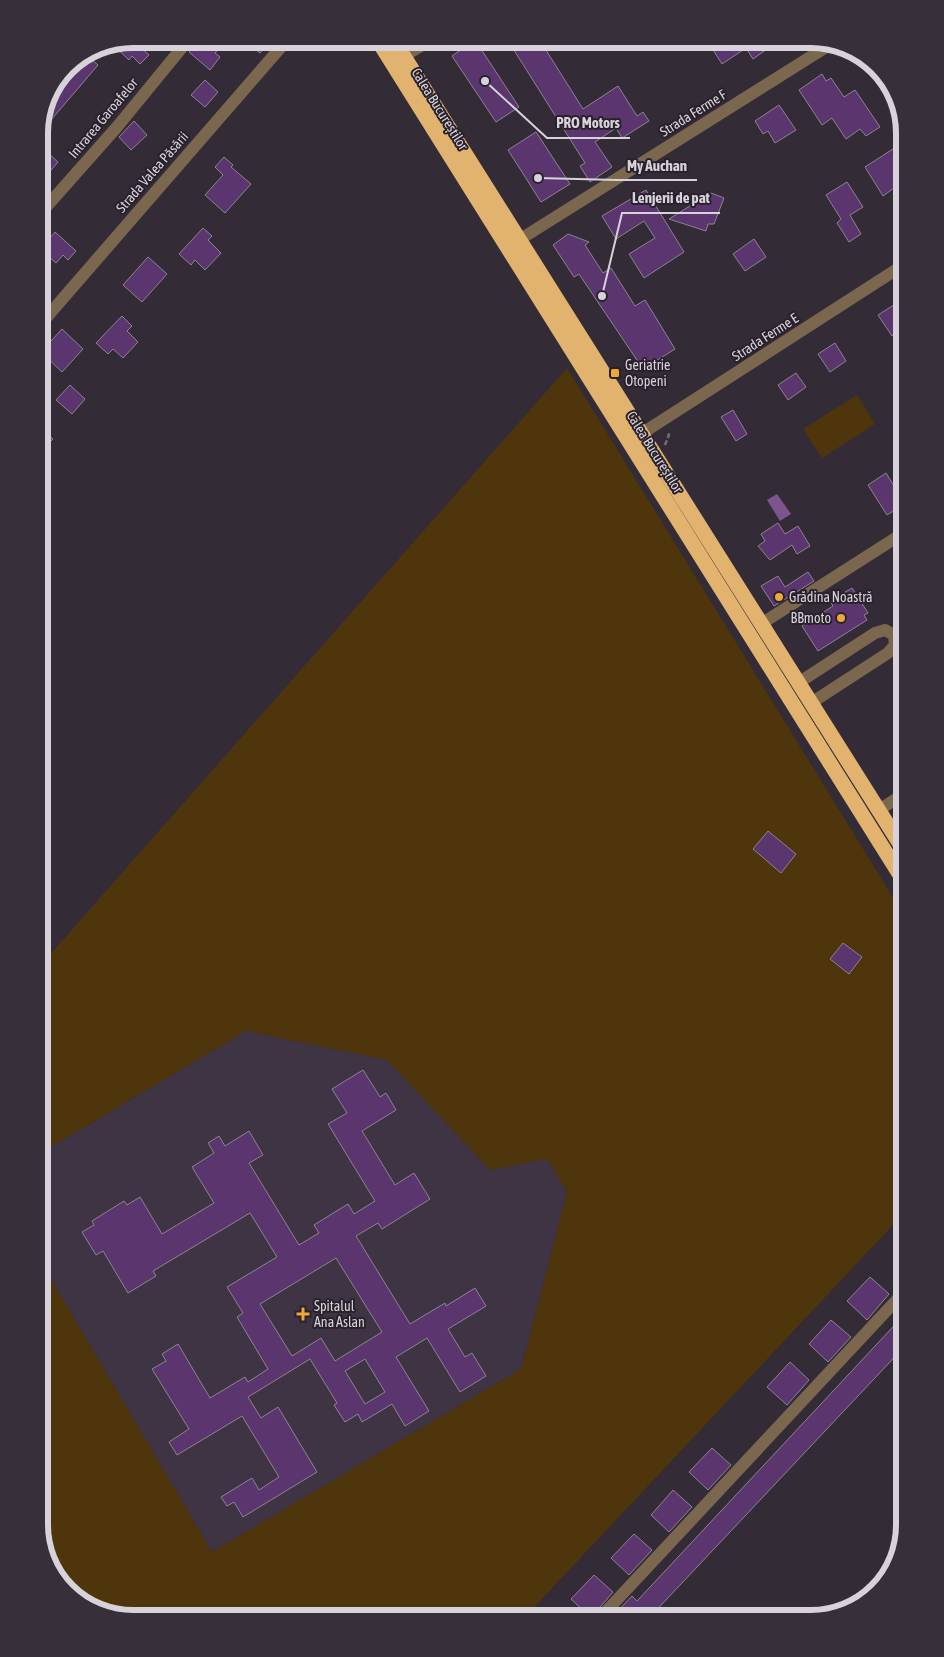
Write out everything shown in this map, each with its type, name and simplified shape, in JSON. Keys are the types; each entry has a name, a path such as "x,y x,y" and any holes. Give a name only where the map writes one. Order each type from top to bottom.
{"highway":[{"name":"Calea Bucureștilor","path":"383,48 896,869"},
{"name":"Calea Bucureștilor","path":"399,48 896,837"}],"street":[{"name":"Intrarea Garoafelor","path":"48,205 98,148 181,48"},
{"name":"Strada Valea Păsării","path":"48,316 280,48"},
{"path":"404,56 417,48"},
{"name":"Strada Ferme F","path":"520,240 824,49"},
{"name":"Strada Ferme E","path":"641,434 896,270"},
{"path":"761,624 896,538"},
{"path":"798,682 875,633 885,630 894,635 895,644 888,653 811,703"},
{"path":"879,810 896,799"},
{"path":"609,1610 896,1301"}],"path":[{"path":"661,422 669,435 665,442 665,447"}],"shaded area":[{"path":"567,368 896,902 896,1222 532,1610 127,1609 105,1605 85,1595 69,1581 56,1562 49,1541 48,1274 212,1552 521,1369 567,1192 547,1159 490,1170 387,1060 246,1031 48,1149 48,957"},
{"path":"857,395 875,424 822,458 803,429"},
{"path":"777,494 791,514 780,521 767,500"},
{"name":"Spitalul Ana Aslan","path":"246,1031 387,1060 490,1170 547,1159 567,1192 521,1369 212,1552 48,1274 48,1149"}],"building":[{"path":"141,48 149,55 140,64 132,56 129,60 117,49"},
{"path":"192,48 219,48 215,53 220,57 210,70 189,52"},
{"path":"254,48 264,48 260,53"},
{"path":"464,48 480,48 519,107 496,122 452,56"},
{"path":"513,48 545,48 583,109 618,86 637,116 643,112 649,121 622,138 616,128 595,142 612,167 590,182 580,166 585,163"},
{"path":"712,48 746,48 722,64"},
{"path":"746,48 766,48 767,49 753,59"},
{"path":"91,59 98,65 48,123 50,110 56,95 65,81 76,69"},
{"path":"822,74 826,81 831,78 844,97 855,90 880,127 866,136 860,129 846,139 832,118 822,125 799,90"},
{"path":"205,80 218,92 205,107 191,95"},
{"path":"779,105 796,130 775,143 768,131 763,134 755,121"},
{"path":"134,121 147,135 131,150 119,137"},
{"path":"536,132 570,184 541,202 508,150"},
{"path":"896,147 896,191 894,188 883,196 865,167"},
{"path":"48,153 58,162 48,174"},
{"path":"224,157 233,165 231,167 251,184 225,213 205,195 223,175 215,167"},
{"path":"847,182 863,207 850,215 861,234 849,242 837,223 841,219 826,195"},
{"path":"646,190 684,252 644,278 629,254 655,238 644,221 616,239 602,216"},
{"path":"711,193 724,198 714,224 708,224 706,231 669,219"},
{"path":"203,228 212,236 208,240 221,253 205,270 195,260 191,265 179,254"},
{"path":"55,232 76,251 68,260 63,255 56,263 48,256 48,240"},
{"path":"568,234 589,242 585,245 603,273 611,268 635,306 645,300 675,349 643,369 579,274 574,277 553,245"},
{"path":"754,239 766,257 745,271 733,254"},
{"path":"148,257 167,274 142,302 123,285"},
{"path":"896,304 896,333 892,336 878,315"},
{"path":"122,316 132,326 127,331 138,342 123,358 113,349 108,354 96,343"},
{"path":"62,329 83,349 62,372 48,359 48,344"},
{"path":"835,343 846,361 830,372 818,354"},
{"path":"796,373 806,387 788,400 778,385"},
{"path":"70,385 85,399 72,414 56,400"},
{"path":"733,410 747,434 736,441 721,417"},
{"path":"48,434 53,439 48,444"},
{"path":"886,473 896,489 896,510 887,515 868,485"},
{"path":"778,523 785,534 798,526 810,546 797,554 792,545 770,560 758,546 765,541 761,534"},
{"name":"Grădina Noastră","path":"808,572 814,581 774,606 761,586 778,576 785,587"},
{"name":"BBmoto","path":"852,588 868,613 864,615 867,620 818,651 802,626 833,606 830,601"},
{"path":"768,831 796,854 781,873 753,849"},
{"path":"843,943 862,957 849,974 830,959"},
{"path":"363,1070 380,1097 386,1093 396,1110 362,1131 395,1185 414,1173 430,1199 382,1229 378,1223 356,1236 410,1324 445,1303 446,1306 475,1288 486,1306 448,1329 465,1357 472,1353 486,1376 460,1392 427,1338 396,1357 429,1411 405,1426 392,1404 362,1422 358,1414 345,1422 334,1405 337,1403 310,1359 248,1397 261,1418 278,1407 317,1472 243,1517 234,1502 227,1506 221,1497 252,1478 259,1490 279,1477 242,1416 177,1455 169,1442 189,1429 152,1369 166,1361 162,1354 178,1344 210,1398 245,1377 248,1382 268,1369 237,1317 243,1313 227,1287 277,1257 250,1213 153,1271 156,1276 128,1293 103,1251 96,1255 82,1232 94,1225 92,1221 124,1201 127,1205 140,1197 162,1234 214,1203 192,1167 214,1153 208,1143 219,1136 225,1146 249,1131 263,1155 249,1163 299,1245 319,1233 314,1225 348,1204 354,1214 375,1201 328,1124 347,1113 332,1089","holes":["336,1258 382,1332 335,1361 321,1338 292,1356 260,1304","365,1359 385,1392 365,1404 345,1371"]},
{"path":"870,1277 889,1294 867,1320 847,1301"},
{"path":"831,1320 851,1337 828,1362 809,1344"},
{"path":"896,1324 896,1356 657,1610 619,1610 632,1596 637,1601"},
{"path":"790,1362 809,1380 787,1405 767,1387"},
{"path":"712,1448 731,1465 708,1490 689,1472"},
{"path":"673,1490 692,1507 669,1532 651,1515"},
{"path":"634,1534 652,1550 629,1575 611,1558"},
{"path":"594,1575 613,1592 598,1610 582,1610 571,1599"}],"place":[{"name":"PRO Motors","path":"485,81"},
{"name":"My Auchan","path":"538,178"},
{"name":"Lenjerii de pat","path":"602,296"},
{"name":"Geriatrie Otopeni","path":"615,373"},
{"name":"Grădina Noastră","path":"779,597"},
{"name":"BBmoto","path":"841,618"},
{"name":"Spitalul Ana Aslan","path":"303,1314"}]}
